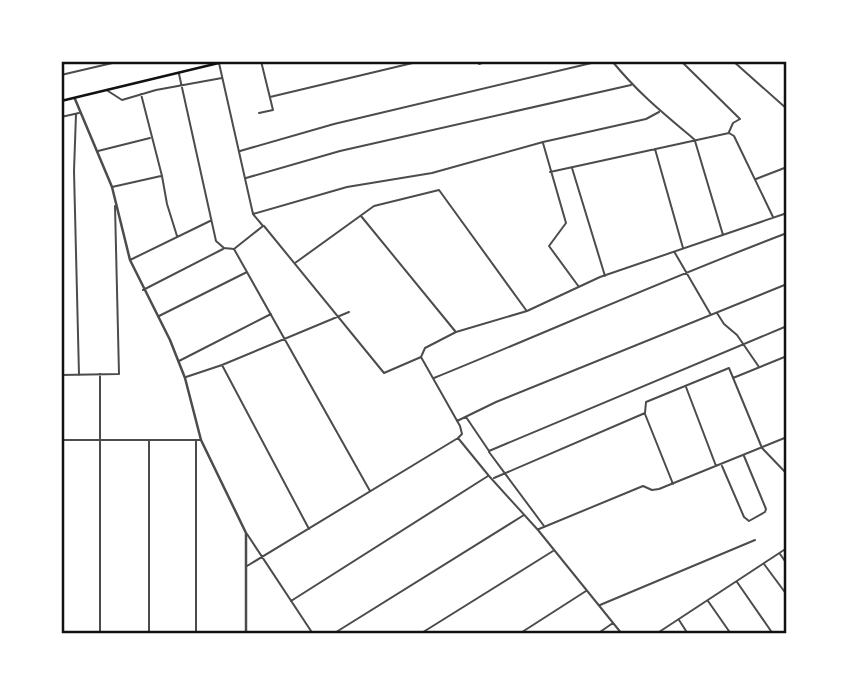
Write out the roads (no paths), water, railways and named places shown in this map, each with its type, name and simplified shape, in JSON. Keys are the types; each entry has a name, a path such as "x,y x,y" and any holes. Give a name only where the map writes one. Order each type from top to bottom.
{"main road":[{"path":"61,102 225,61"}],"street":[{"path":"61,75 121,61"},
{"path":"259,113 273,110 261,61"},
{"path":"270,97 421,61"},
{"path":"479,64 488,61"},
{"path":"239,151 334,124 600,61"},
{"path":"612,61 631,85 659,112 695,140 723,235"},
{"path":"681,61 740,119 733,123 729,133"},
{"path":"733,61 787,109"},
{"path":"219,63 253,214 384,373 421,357 425,348 456,332 527,311 605,276 787,213"},
{"path":"179,73 216,241 223,248"},
{"path":"107,90 119,100 222,78"},
{"path":"245,178 340,151 631,85"},
{"path":"141,94 177,236"},
{"path":"75,99 79,374"},
{"path":"253,214 347,187 432,173 543,142 646,119 659,112"},
{"path":"61,117 77,114"},
{"path":"77,114 112,187 130,260 185,378 201,440 246,533 313,634"},
{"path":"550,172 729,133 734,136 773,218"},
{"path":"97,151 151,138"},
{"path":"543,142 566,223 549,246 579,287"},
{"path":"655,148 683,249"},
{"path":"572,167 605,276"},
{"path":"755,180 787,167"},
{"path":"112,187 162,176"},
{"path":"294,263 374,206 439,190 527,311"},
{"path":"61,374 119,374 115,198"},
{"path":"360,216 456,332"},
{"path":"130,260 211,221"},
{"path":"143,290 223,248 234,249 263,226"},
{"path":"434,378 580,319 685,272 787,233"},
{"path":"234,249 370,492"},
{"path":"675,252 712,316"},
{"path":"158,317 247,272"},
{"path":"457,421 496,402 787,284"},
{"path":"185,378 287,340 349,312"},
{"path":"717,313 724,324 734,331 758,367"},
{"path":"178,361 272,314"},
{"path":"489,451 787,326"},
{"path":"733,378 787,356"},
{"path":"246,566 462,434 421,357"},
{"path":"222,365 309,529"},
{"path":"673,484 645,413 646,402 729,368 762,448 787,474"},
{"path":"100,374 100,634"},
{"path":"686,386 716,467"},
{"path":"493,480 503,473 645,413"},
{"path":"466,417 503,473 544,527"},
{"path":"538,530 643,486 654,490 673,484 787,437"},
{"path":"458,438 538,530 622,634"},
{"path":"61,440 201,440"},
{"path":"149,440 149,634"},
{"path":"196,440 196,634"},
{"path":"721,464 744,517 749,521 766,509 744,455"},
{"path":"291,601 489,476"},
{"path":"333,634 524,514"},
{"path":"246,533 246,634"},
{"path":"599,606 755,540"},
{"path":"656,634 787,548"},
{"path":"420,634 553,551"},
{"path":"780,553 787,564"},
{"path":"764,563 787,595"},
{"path":"737,581 773,634"},
{"path":"519,634 586,591"},
{"path":"708,600 731,634"},
{"path":"678,619 688,634"},
{"path":"597,634 613,624"}]}
